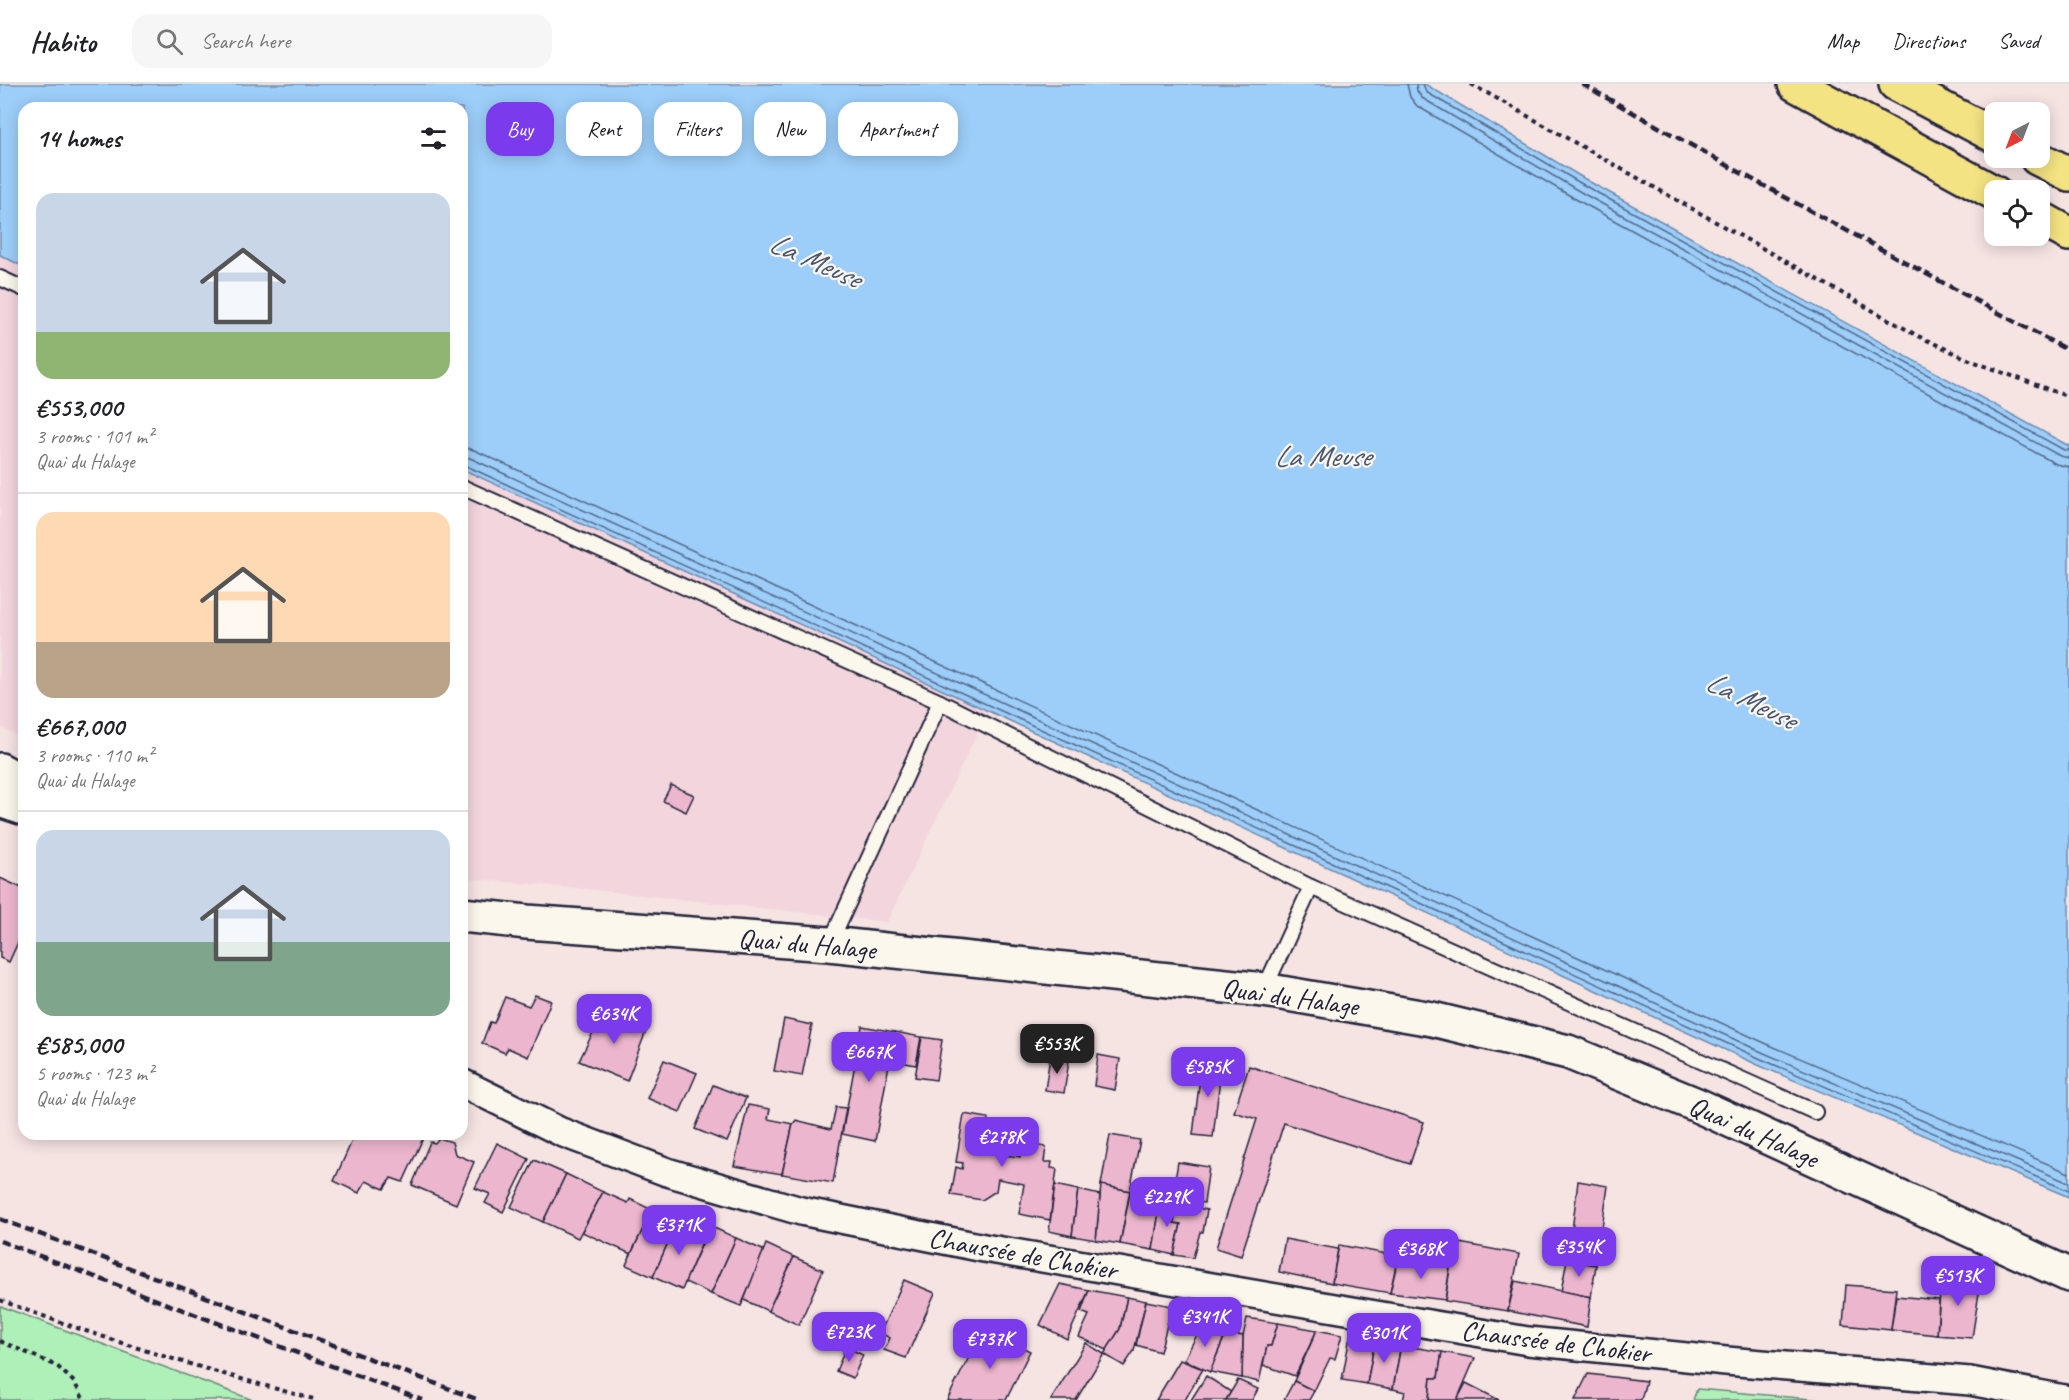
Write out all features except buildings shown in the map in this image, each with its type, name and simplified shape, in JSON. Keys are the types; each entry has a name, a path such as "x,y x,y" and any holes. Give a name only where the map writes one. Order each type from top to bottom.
{"highway":[{"path":"1795,84 1984,187"},
{"path":"1896,84 1984,130"},
{"path":"2050,164 2069,174"},
{"path":"2050,224 2069,234"}],"main road":[{"path":"0,770 18,780"},
{"path":"0,800 18,806"},
{"name":"Quai du Halage","path":"468,916 830,944 1264,990 1432,1018 1568,1052 1697,1104 2069,1275"}],"street":[{"name":"Chaussée de Chokier","path":"468,1086 561,1132 667,1172 801,1211 973,1245 1528,1341 1726,1361 1970,1381 2069,1400"}],"lane":[{"path":"0,278 18,286"},
{"path":"468,490 940,702 1311,887 1815,1113"},
{"path":"830,944 940,702"},
{"path":"1264,990 1311,887"}],"path":[{"path":"1471,84 1918,336 1972,362 2069,397"},
{"path":"0,1300 73,1328 160,1356 317,1400"},
{"path":"0,1341 57,1366 74,1382 84,1400"}],"shaded area":[{"path":"0,253 18,262 18,736 0,727"},
{"path":"468,472 988,711 887,922 468,879"}],"green space":[{"path":"0,1306 253,1400 0,1400"},
{"path":"1697,1389 1823,1400 1693,1400"}],"water":[{"name":"La Meuse","path":"0,84 1425,84 1590,182 2069,446 2069,1197 1758,1065 468,472 468,102 18,102 18,264 0,255"}],"railway":[{"path":"1582,84 2069,351"},
{"path":"0,1219 479,1400"},
{"path":"0,1241 422,1400"}]}
